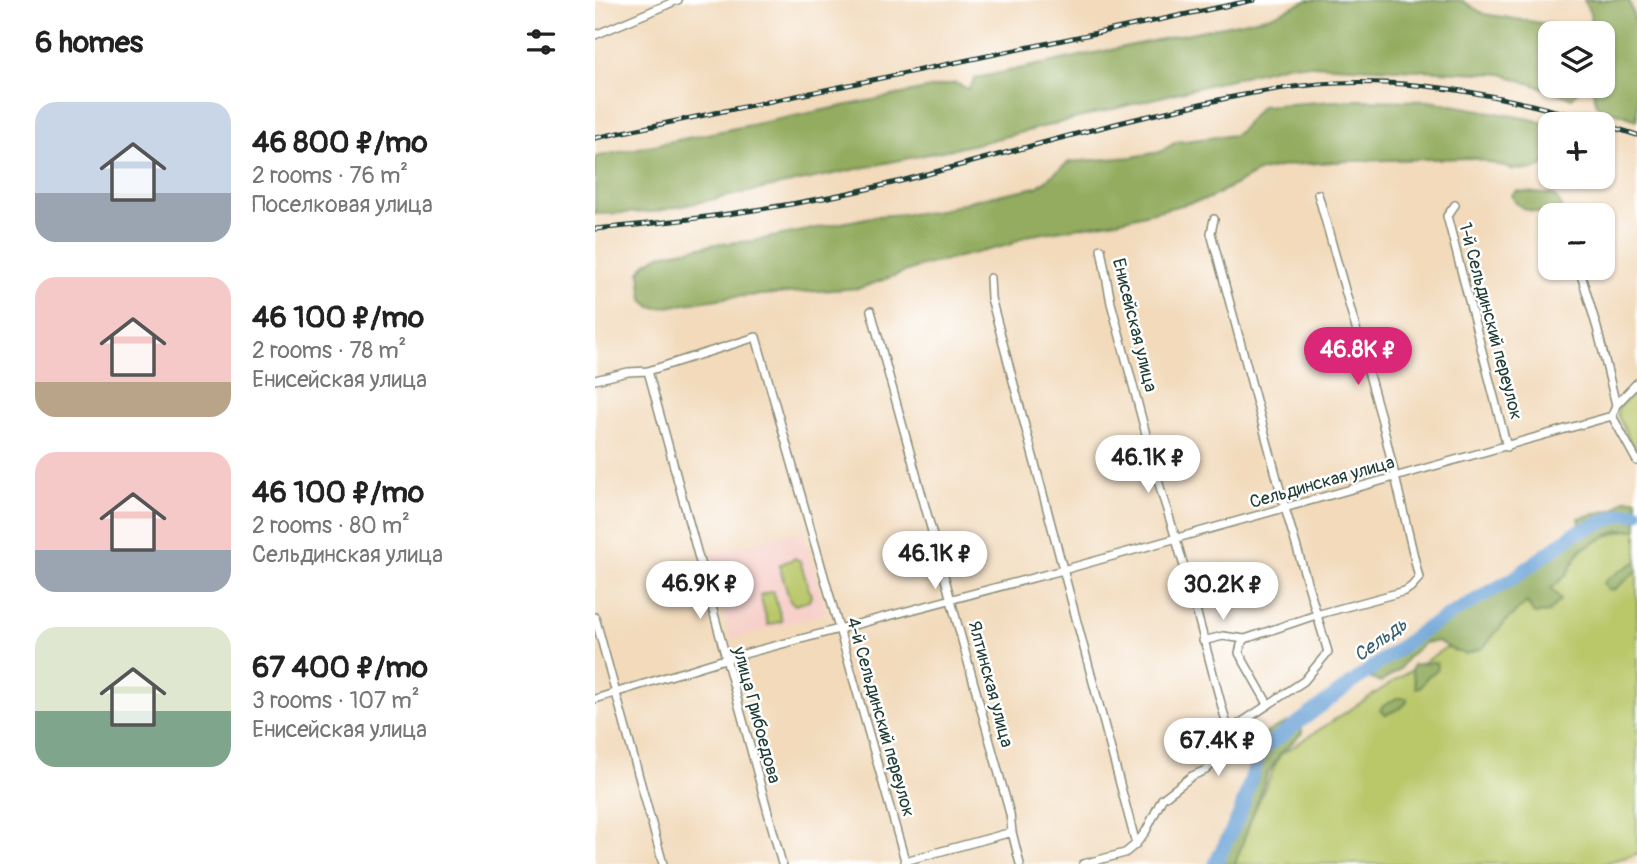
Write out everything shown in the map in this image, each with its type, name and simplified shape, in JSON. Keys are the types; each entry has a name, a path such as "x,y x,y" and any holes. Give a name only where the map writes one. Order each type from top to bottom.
{"street":[{"path":"595,35 678,0"},
{"path":"1203,641 1223,636 1245,639 1316,615 1405,591 1417,583 1419,574 1396,478 1318,194"},
{"name":"1-й Сельдинский переулок","path":"1455,205 1447,216 1507,447"},
{"path":"1083,864 1125,853 1136,844 1146,831 1162,799 1217,759 1229,732 1304,681 1328,652 1285,508 1211,233 1214,219"},
{"name":"Енисейская улица","path":"1101,249 1118,329 1229,732"},
{"path":"990,278 991,298 1136,844"},
{"path":"1583,280 1616,405"},
{"name":"Ялтинская улица","path":"871,311 953,599 1010,814 1020,864"},
{"name":"4-й Сельдинский переулок","path":"648,371 756,337 905,862"},
{"path":"595,380 628,372 648,371"},
{"name":"улица Грибоедова","path":"648,371 782,864"},
{"path":"1637,383 1616,405 1612,416 1637,461"},
{"name":"Сельдинская улица","path":"595,699 725,659 1063,570 1612,416"},
{"path":"595,617 663,864"},
{"path":"1245,639 1239,653 1268,704"},
{"path":"905,862 1012,832"}],"shaded area":[{"path":"802,530 826,613 731,639 709,555"}],"green space":[{"path":"1308,0 1461,0 1484,14 1538,23 1538,86 1502,74 1290,64 976,144 653,212 595,214 595,157 955,83 968,89 976,78 1271,16"},
{"path":"1584,0 1628,0 1630,3 1637,28 1637,120 1597,106 1595,98 1615,98 1615,21 1591,21"},
{"path":"1350,100 1429,101 1530,119 1538,121 1538,168 1512,169 1474,158 1290,165 1260,171 1210,198 1117,221 1026,236 1009,245 921,266 861,288 731,297 660,308 651,307 643,300 640,272 645,264 660,255 716,244 753,241 876,216 935,212 973,200 1037,187 1069,162 1132,157 1160,152 1176,142 1234,135 1261,106"},
{"path":"1516,191 1554,195 1560,203 1538,203 1538,212 1518,205 1512,195"},
{"path":"1637,390 1637,456 1617,414 1619,407"},
{"path":"1625,499 1637,499 1637,530 1619,530 1581,549 1567,574 1551,589 1561,599 1549,612 1534,614 1527,602 1483,648 1466,654 1437,641 1424,643 1406,659 1400,669 1381,682 1371,679 1373,668 1425,629 1514,578 1575,533 1581,527 1579,518 1615,509"},
{"path":"1637,527 1637,854 1607,864 1230,864 1280,755 1524,597 1594,540"},
{"path":"795,558 800,561 811,596 809,601 795,605 790,601 779,565"},
{"path":"1637,561 1637,571 1614,590 1608,590 1604,583 1607,579"},
{"path":"773,591 782,621 768,625 760,595"},
{"path":"1437,663 1438,669 1427,677 1420,688 1416,688 1413,665"},
{"path":"1397,698 1407,698 1407,702 1401,708 1385,715 1380,710 1383,706"},
{"path":"1295,719 1302,727 1302,733 1280,754 1267,775 1235,864 1210,864 1255,780 1258,744 1272,729"}],"waterway":[{"name":"Сельдь","path":"1215,864 1239,816 1260,751 1425,629 1514,578 1575,533 1623,514 1637,513"}],"railway":[{"path":"595,138 1254,0"},
{"path":"595,229 710,216 825,198 901,181 1168,111 1289,87 1377,83 1453,90 1564,113 1637,135"}]}
